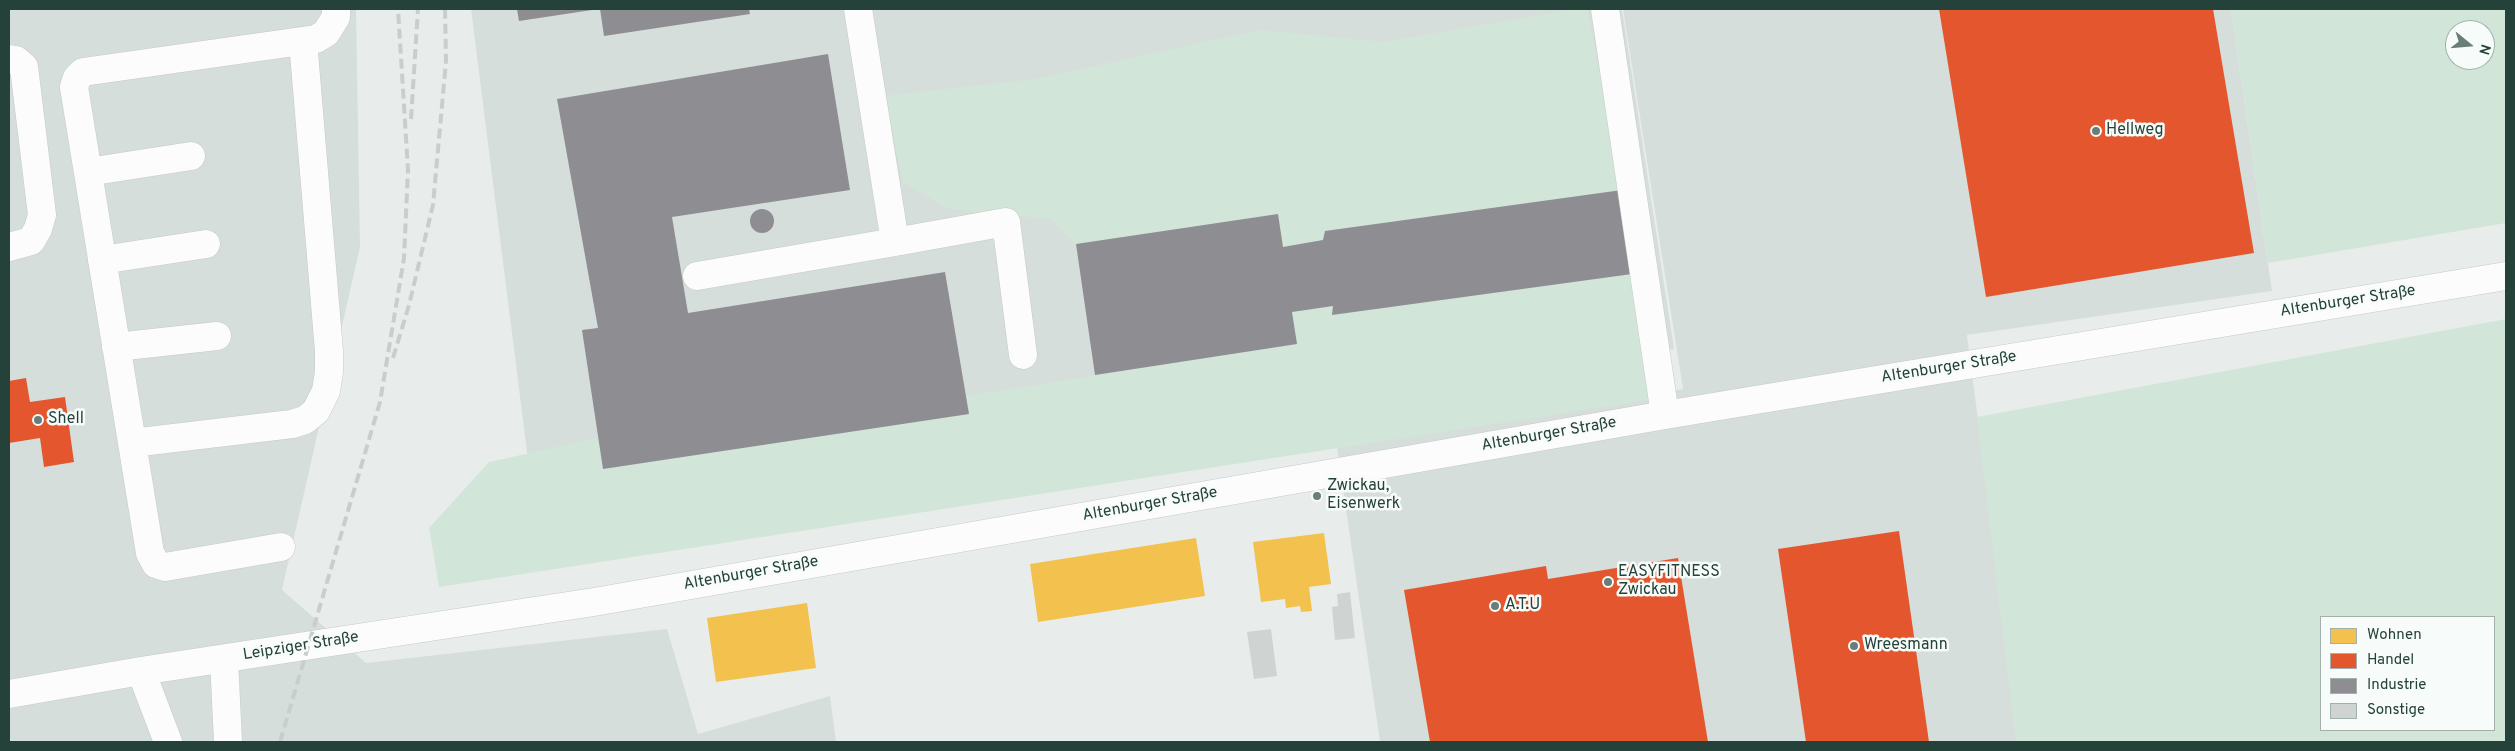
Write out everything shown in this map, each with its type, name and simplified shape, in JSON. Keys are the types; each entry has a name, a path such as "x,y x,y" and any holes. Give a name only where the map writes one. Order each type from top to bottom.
{"street":[{"path":"282,547 165,566 156,564 150,553 74,87 77,78 83,72 316,39 326,33 336,17 336,9"},
{"path":"858,9 895,242"},
{"path":"1605,9 1665,415"},
{"path":"132,443 292,424 304,420 316,410 326,391 329,351 303,41"},
{"path":"9,58 16,60 24,67 42,215 38,229 30,241 9,247"},
{"path":"88,172 191,156"},
{"path":"697,276 1006,222 1023,355"},
{"path":"102,260 206,244"},
{"name":"Altenburger Straße","path":"594,602 1665,415 2506,276"},
{"path":"116,347 217,336"},
{"name":"Leipziger Straße","path":"9,694 141,671 594,602"},
{"path":"224,659 228,742"},
{"path":"141,671 168,742"}],"shaded area":[{"path":"9,9 356,9 360,247 282,590 366,663 667,629 698,734 830,696 836,742 9,742"},
{"path":"471,9 1622,9 1674,349 536,523"},
{"path":"1623,9 2231,9 2272,291 1967,335 2020,742 1380,742 1337,448 1683,389"}],"green space":[{"path":"1576,9 1587,9 1622,190 1325,231 1323,240 1283,247 1277,214 1076,244 1051,219 948,209 903,182 885,96 1036,79 1260,30 1383,42"},
{"path":"2231,9 2506,9 2506,223 2268,263"},
{"path":"1632,274 1649,400 439,587 429,528 489,462 598,438 603,469 969,414 966,396 1297,344 1292,312 1333,306 1332,315"},
{"path":"2506,319 2506,742 2016,742 1977,417"}],"building: Wohnen":[{"path":"1324,533 1331,584 1309,587 1312,611 1301,612 1300,606 1286,608 1285,599 1261,602 1253,542"},
{"path":"1196,538 1205,596 1038,622 1030,564"},
{"path":"807,603 816,668 716,682 707,618"}],"building: Handel":[{"name":"Hellweg","path":"1939,9 2213,9 2254,253 1986,297"},
{"name":"Shell","path":"26,378 30,402 65,397 74,462 44,467 40,438 9,443 9,381"},
{"name":"Wreesmann","path":"1899,531 1929,742 1806,742 1778,549"},
{"path":"1678,558 1708,742 1430,742 1404,590 1546,566 1548,579"}],"building: Industrie":[{"path":"517,9 592,9 592,10 519,21"},
{"path":"600,9 749,9 750,14 604,36"},
{"path":"828,54 850,190 672,217 688,313 945,272 969,414 603,469 582,330 598,328 557,99"},
{"path":"1622,190 1632,274 1332,315 1333,306 1292,312 1297,344 1095,375 1076,244 1278,214 1283,247 1323,240 1325,231"},
{"path":"762,209 771,212 774,221 771,230 762,233 753,230 750,221 753,212"}],"building: Sonstige":[{"path":"1350,592 1355,638 1335,640 1332,607 1338,606 1337,594"},
{"path":"1271,629 1277,676 1254,679 1247,632"}],"railway":[{"path":"280,742 380,402 404,258 408,170 398,9"},
{"path":"411,119 418,9"},
{"path":"393,358 409,305 433,205 446,61 445,9"}],"place":[{"name":"Hellweg","path":"2096,131"},
{"name":"Shell","path":"38,420"},
{"name":"Zwickau, Eisenwerk","path":"1317,496"},
{"name":"EASYFITNESS Zwickau","path":"1608,582"},
{"name":"A.T.U","path":"1495,606"},
{"name":"Wreesmann","path":"1854,646"}]}
